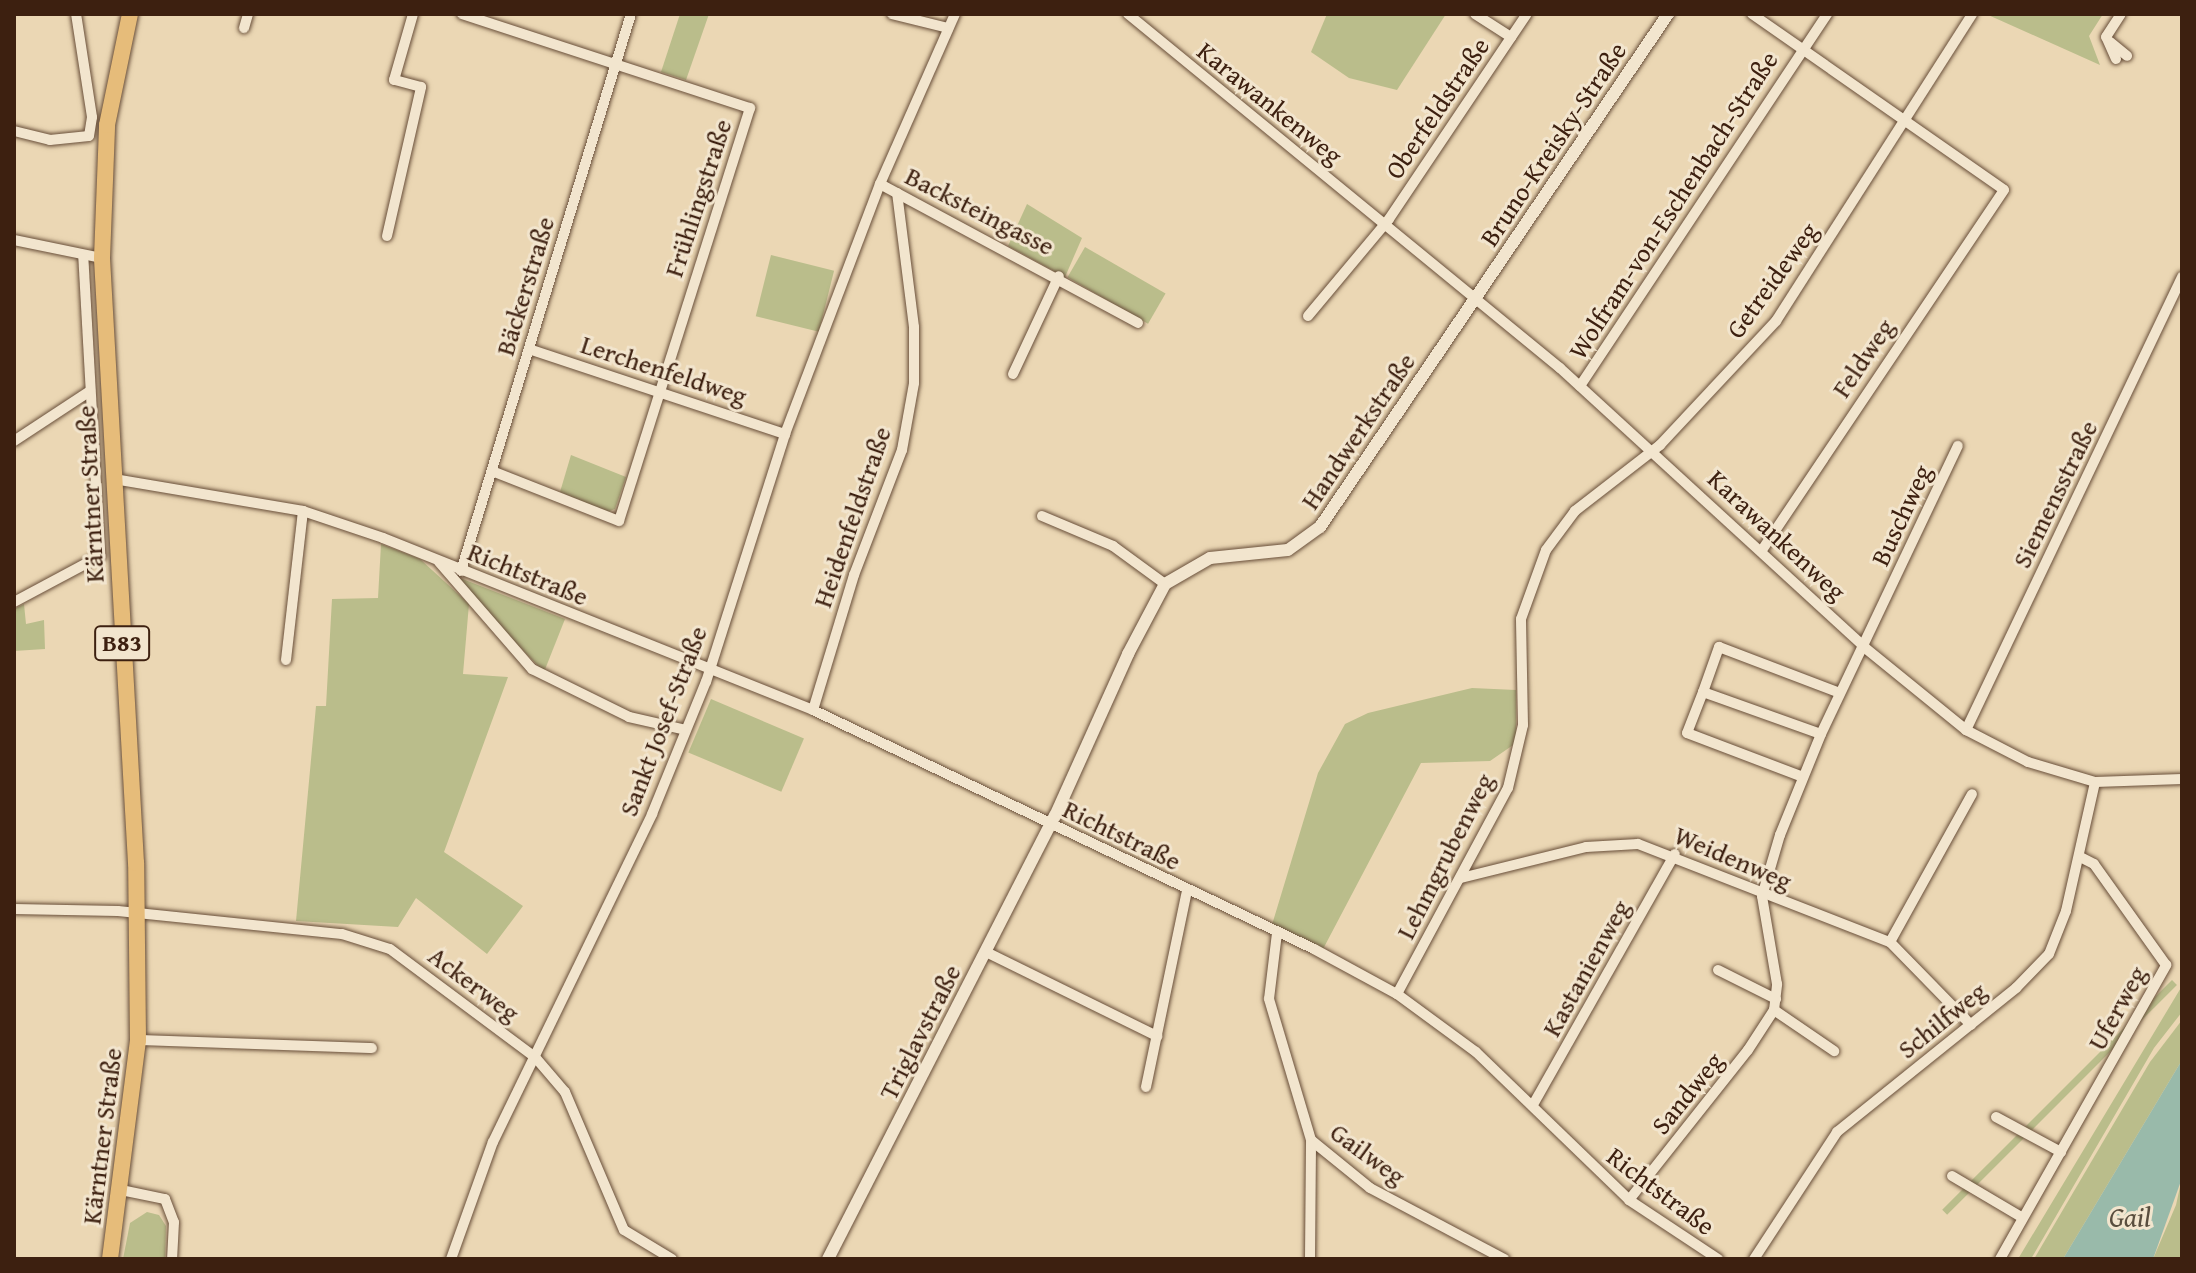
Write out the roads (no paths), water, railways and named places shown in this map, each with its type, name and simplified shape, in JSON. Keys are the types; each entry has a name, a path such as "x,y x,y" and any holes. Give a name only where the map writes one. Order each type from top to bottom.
{"main road":[{"name":"Kärntner Straße","path":"109,1258 121,1190 138,1040 137,913 102,258 107,125 130,18"}],"street":[{"path":"14,131 50,140 89,136 92,117 76,14"},
{"path":"244,28 248,14"},
{"path":"387,236 421,87 394,80 413,14"},
{"path":"462,14 617,62"},
{"name":"Bäckerstraße","path":"461,571 631,14"},
{"path":"892,14 948,28"},
{"path":"880,184 955,14"},
{"name":"Karawankenweg","path":"1128,14 1580,386 1864,647 1966,730 2028,762 2095,782 2182,779"},
{"path":"1475,14 1511,37"},
{"name":"Oberfeldstraße","path":"1384,226 1527,14"},
{"name":"Bruno-Kreisky-Straße","path":"1474,298 1668,14"},
{"name":"Wolfram-von-Eschenbach-Straße","path":"1752,14 1907,121"},
{"name":"Wolfram-von-Eschenbach-Straße","path":"1580,386 1827,14"},
{"name":"Getreideweg","path":"1653,450 1776,321 1907,121 1972,14"},
{"path":"2121,14 2106,37 2122,58"},
{"name":"Frühlingstraße","path":"617,62 750,108 659,390"},
{"name":"Feldweg","path":"1761,551 2004,190 1907,121"},
{"name":"Backsteingasse","path":"880,184 1059,276 1138,323"},
{"name":"Sankt Josef-Straße","path":"451,1259 493,1142 652,814 710,670 785,434 880,184"},
{"name":"Heidenfeldstraße","path":"813,710 854,575 902,450 914,383 914,327 897,193"},
{"path":"1308,316 1384,226"},
{"path":"14,240 102,258"},
{"path":"14,602 100,556 83,255"},
{"name":"Backsteingasse","path":"1013,374 1059,276"},
{"name":"Siemensstraße","path":"1966,730 2182,277"},
{"name":"Handwerkstraße","path":"1165,584 1210,558 1288,550 1320,527 1474,298"},
{"name":"Lerchenfeldweg","path":"529,349 785,434"},
{"path":"492,471 618,522 659,390"},
{"path":"14,441 90,391"},
{"name":"Buschweg","path":"1864,647 1958,446"},
{"name":"Lehmgrubenweg","path":"1397,994 1508,788 1523,725 1521,619 1546,550 1575,511 1653,450"},
{"name":"Richtstraße","path":"114,479 303,511 439,562 813,710 1277,933 1397,994 1476,1052 1534,1103 1629,1200 1718,1259"},
{"path":"286,660 303,511"},
{"path":"1042,516 1113,546 1165,584 1128,654 1051,825"},
{"name":"Richtstraße","path":"439,562 532,669 629,717 686,730"},
{"path":"1803,777 1687,733 1719,647 1840,693"},
{"path":"1775,1004 1762,896 1803,777 1864,647"},
{"path":"1703,692 1821,734"},
{"name":"Schilfweg","path":"1754,1259 1837,1132 1971,1025 2049,954 2080,857 2095,782"},
{"path":"1890,942 1972,794"},
{"name":"Triglavstraße","path":"828,1259 1051,825"},
{"name":"Weidenweg","path":"1461,878 1586,847 1638,844 1675,854 1762,896 1890,942 1971,1025"},
{"name":"Kastanienweg","path":"1534,1103 1675,854"},
{"name":"Uferweg","path":"2000,1259 2166,965 2094,864 2080,857"},
{"path":"1146,1087 1187,891"},
{"name":"Ackerweg","path":"14,909 137,913 369,939 535,1057 565,1092 607,1201 624,1230 672,1259"},
{"name":"Gailweg","path":"1277,933 1269,999 1311,1140 1370,1188 1504,1259"},
{"path":"986,952 1157,1036"},
{"path":"1718,970 1775,1004 1834,1051"},
{"name":"Sandweg","path":"1629,1200 1748,1050 1775,1004"},
{"path":"138,1040 372,1048"},
{"path":"1996,1117 2061,1152"},
{"path":"1310,1259 1311,1140"},
{"path":"1952,1176 2023,1218"},
{"path":"121,1190 165,1199 174,1222 172,1259"}],"water":[{"name":"Gail","path":"2182,1060 2182,1178 2153,1259 2063,1259"}]}
